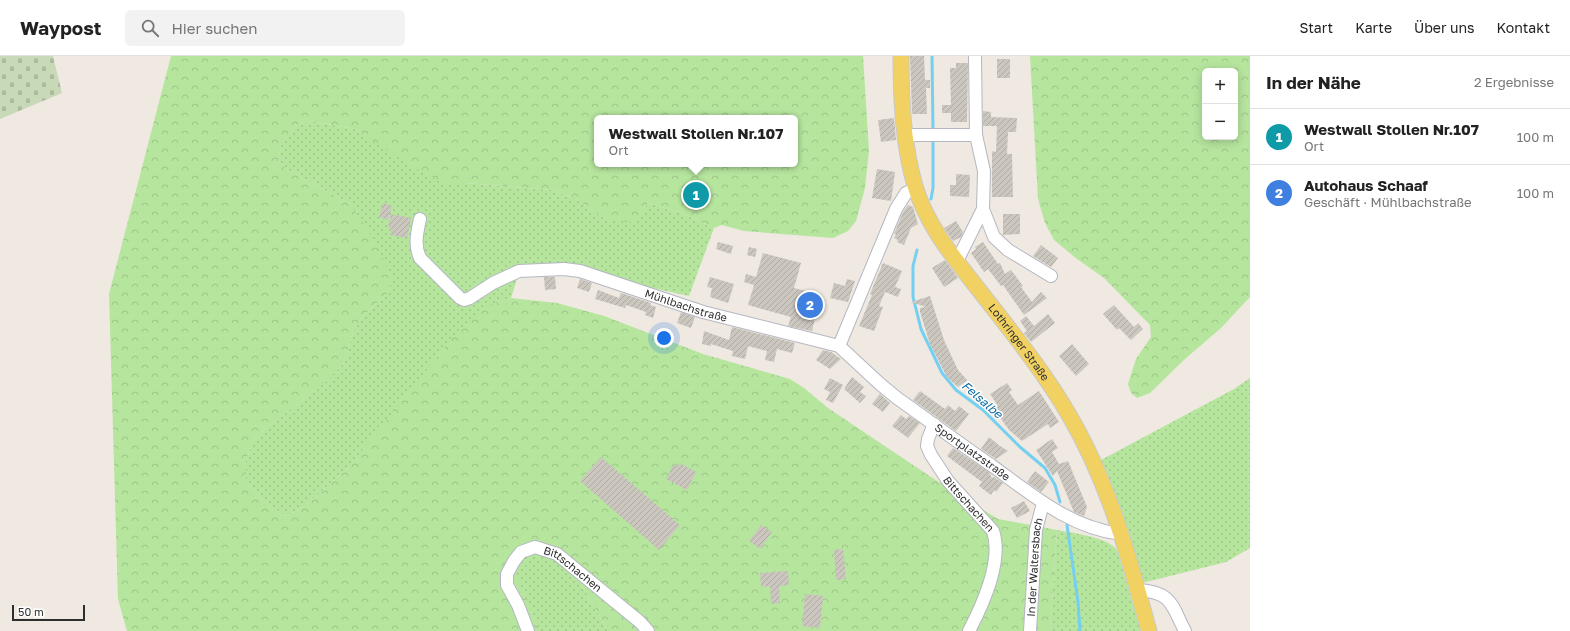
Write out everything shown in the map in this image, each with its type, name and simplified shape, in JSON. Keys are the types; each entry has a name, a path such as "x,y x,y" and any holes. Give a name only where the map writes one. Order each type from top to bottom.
{"main road":[{"name":"Lothringer Straße","path":"901,56 904,135 916,188 937,233 1020,343 1068,413 1089,453 1121,534 1149,631"}],"street":[{"path":"976,56 976,135 984,171 983,209 994,237 1008,250 1051,276"},
{"path":"904,135 976,135"},
{"path":"839,346 896,208 906,193 916,188"},
{"path":"957,261 983,209"},
{"name":"Mühlbachstraße","path":"420,219 416,243 420,258 460,298 464,300 470,298 493,283 519,271 564,269 580,271 703,312 839,346"},
{"name":"Sportplatzstraße","path":"839,346 880,384 1043,504 1078,522 1109,533 1121,534"},
{"name":"Bittschachen","path":"934,424 927,446 948,481 993,531 996,540 996,550 990,584 983,604 969,631"},
{"name":"In der Waltersbach","path":"1030,631 1036,530 1043,504"},
{"name":"Bittschachen","path":"528,631 518,605 507,585 507,574 521,552 535,548 557,554 640,622 648,631"},
{"path":"1138,590 1153,591 1164,596 1171,604 1185,631"}],"green space":[{"path":"0,56 53,56 62,93 0,119"},
{"path":"171,56 863,56 869,151 865,188 856,221 848,231 833,238 744,231 722,225 714,228 682,213 648,203 634,222 610,221 574,198 552,190 465,183 446,183 421,172 355,129 310,121 295,126 281,145 278,160 286,169 349,203 366,226 393,279 386,295 361,318 353,332 344,363 328,380 255,437 246,460 246,482 262,499 285,516 301,509 347,469 457,332 480,312 494,303 511,298 557,303 604,316 703,354 790,379 804,388 828,408 934,479 998,519 1057,530 1050,631 608,631 565,556 535,542 509,555 539,631 127,631 118,599 109,294"},
{"path":"1030,56 1250,56 1250,297 1221,328 1185,359 1150,393 1137,398 1131,393 1128,384 1136,359 1151,337 1150,325 1104,278 1077,259 1054,240 1045,223 1038,199"},
{"path":"310,121 355,129 446,183 465,183 552,190 574,198 610,221 634,221 648,203 682,213 714,228 689,296 648,287 577,265 550,263 527,266 517,279 511,298 494,303 384,424 347,469 301,509 285,516 262,499 246,482 246,460 255,437 328,380 344,363 353,332 361,318 386,295 349,203 286,169 278,160 281,145 295,126"},
{"path":"1250,378 1250,548 1226,562 1142,583 1101,460 1234,389"},
{"path":"1057,530 1098,539 1106,542 1117,550 1141,631 1050,631"},
{"path":"535,542 565,556 608,631 539,631 508,555"}],"building":[{"path":"910,56 924,56 925,80 930,80 930,88 926,88 927,114 912,114"},
{"path":"997,59 1010,59 1010,78 997,78"},
{"path":"956,63 968,63 967,122 951,122 951,113 942,113 942,105 951,105 950,68 956,68"},
{"path":"983,111 991,112 991,117 1017,118 1016,132 1008,132 1007,154 1012,154 1013,197 992,197 992,151 996,152 997,126 983,126"},
{"path":"894,118 896,140 881,142 878,120"},
{"path":"877,169 895,172 891,201 872,198"},
{"path":"956,174 970,175 969,197 950,196 950,185 956,185"},
{"path":"383,203 392,206 388,220 379,217"},
{"path":"908,205 913,207 918,224 911,228 904,245 897,242 898,240 894,238 896,234 894,234 903,212"},
{"path":"391,214 411,218 407,238 390,235 392,229 388,228"},
{"path":"1003,214 1020,214 1020,234 1003,235"},
{"path":"956,221 963,232 961,237 953,241 944,228"},
{"path":"718,242 733,246 731,254 716,249"},
{"path":"983,242 998,264 1000,263 1005,274 1011,270 1023,286 1021,287 1032,302 1041,292 1047,298 1024,315 1003,285 1001,286 988,269 984,272 971,253 976,249 975,247"},
{"path":"1041,245 1058,258 1051,267 1033,256"},
{"path":"749,247 757,249 755,257 747,255"},
{"path":"763,253 801,263 794,288 810,292 805,311 816,314 812,331 788,326 791,317 748,305 754,285 744,282 746,274 756,277"},
{"path":"945,260 958,278 944,287 932,268"},
{"path":"883,263 902,271 895,287 901,289 898,297 885,292 879,306 883,307 874,331 859,326"},
{"path":"544,277 555,277 556,289 545,290"},
{"path":"710,277 734,284 728,303 710,297 712,288 707,287"},
{"path":"580,279 592,283 589,292 577,288"},
{"path":"847,279 855,281 848,302 830,298 834,283 845,286"},
{"path":"598,290 619,298 621,293 651,303 650,305 656,307 653,318 645,315 646,312 626,305 625,308 595,299"},
{"path":"930,296 944,340 958,370 967,380 958,387 947,377 930,344 920,312 920,308 926,307 911,302"},
{"path":"1114,305 1134,327 1138,323 1143,329 1131,340 1119,328 1117,330 1103,314"},
{"path":"681,312 695,317 691,328 677,323"},
{"path":"1048,314 1055,323 1031,342 1024,333 1027,331 1020,321 1026,316 1034,326"},
{"path":"732,327 795,343 792,353 777,349 774,362 765,360 767,351 748,346 745,359 732,356 733,351 711,344 711,346 702,344 704,331 729,340"},
{"path":"1072,344 1089,364 1076,376 1059,356"},
{"path":"823,350 831,352 841,359 830,369 816,360"},
{"path":"852,377 864,387 860,392 866,396 860,403 844,389"},
{"path":"830,378 843,385 833,403 826,400 830,392 824,389"},
{"path":"1007,383 1012,390 1009,392 1018,405 1039,391 1059,422 1050,428 1048,424 1022,441 1009,430 994,409 998,406 990,394"},
{"path":"920,391 945,409 948,405 955,411 959,406 969,414 956,431 913,400"},
{"path":"880,394 890,403 883,412 872,404"},
{"path":"901,415 906,419 909,416 920,423 908,438 892,426"},
{"path":"989,437 1008,451 996,459 981,449"},
{"path":"1052,439 1058,448 1052,452 1059,464 1068,461 1087,507 1084,516 1074,512 1057,471 1053,476 1036,450"},
{"path":"953,448 989,472 992,478 994,477 1003,483 996,492 994,490 991,495 979,486 982,482 947,456"},
{"path":"601,457 680,525 659,550 580,481"},
{"path":"680,463 696,472 687,490 666,479 674,464 678,467"},
{"path":"1035,471 1049,482 1041,492 1027,482"},
{"path":"1024,501 1030,511 1017,518 1011,508"},
{"path":"761,525 772,532 760,549 749,541"},
{"path":"843,549 846,579 836,580 834,550"},
{"path":"788,571 789,585 779,586 780,603 771,604 770,586 761,587 760,573"},
{"path":"805,594 823,596 820,628 802,626"}],"waterway":[{"name":"Felsalbe","path":"932,56 933,129"},
{"name":"Felsalbe","path":"931,199 933,188 933,139"},
{"name":"Felsalbe","path":"917,250 913,266 913,297 921,329 942,373 956,390 983,410 1020,447 1045,468 1055,485 1060,502"},
{"name":"Felsalbe","path":"1067,525 1078,602 1080,631"}],"place":[{"name":"Westwall Stollen Nr.107","path":"696,195"},
{"name":"Autohaus Schaaf","path":"810,305"}]}
